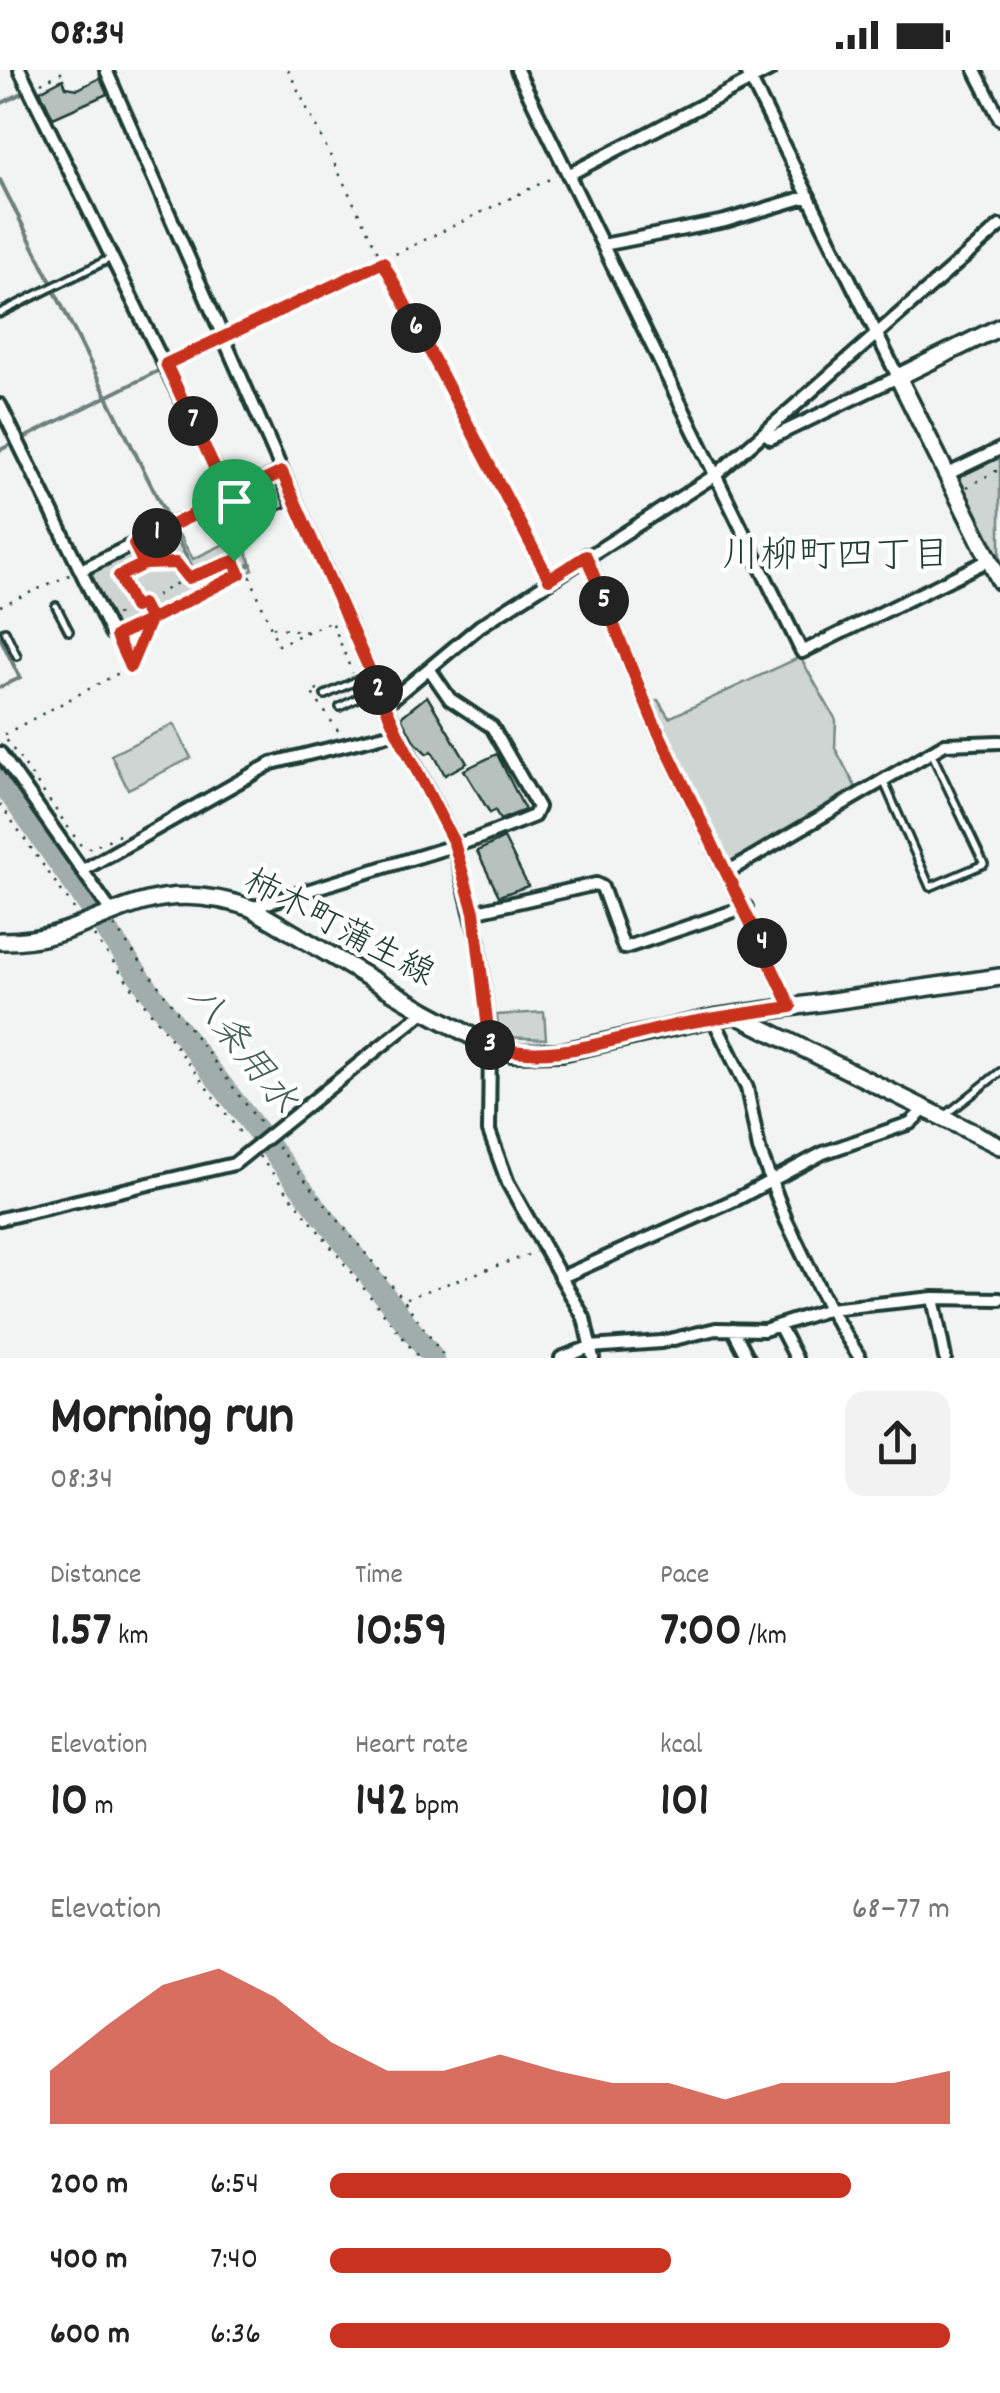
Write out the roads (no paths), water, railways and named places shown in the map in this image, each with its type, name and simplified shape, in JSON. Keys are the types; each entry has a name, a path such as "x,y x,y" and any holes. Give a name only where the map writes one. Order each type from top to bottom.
{"main road":[{"path":"1000,326 898,377 1000,580"},
{"name":"柿木町蒲生線","path":"0,941 44,936 107,911 168,895 219,898 251,908 425,1011 490,1046 512,1053 562,1052 714,1018 1000,977"},
{"path":"736,1015 1000,1146"}],"street":[{"path":"20,70 228,497"},
{"path":"106,70 384,704 454,843 474,912 490,1046 486,1112 494,1151 584,1318 592,1352"},
{"path":"517,70 802,652 990,560"},
{"path":"567,173 748,75 770,70"},
{"path":"976,70 1000,119"},
{"path":"748,75 898,377 795,428 770,438 765,434"},
{"path":"603,244 695,228 809,196"},
{"path":"384,704 480,626 718,474 1000,226"},
{"path":"0,405 27,451 83,570 87,590 113,635"},
{"path":"948,474 1000,449"},
{"path":"83,570 282,472"},
{"path":"586,556 652,719 729,871 791,1007"},
{"path":"251,908 534,816 538,807 492,726 450,699 430,670"},
{"path":"84,870 272,763 397,732"},
{"path":"729,871 945,744 1000,742"},
{"path":"0,752 84,870 107,911"},
{"path":"474,912 596,884 602,888 624,948 746,908"},
{"path":"0,1219 234,1164 425,1011"},
{"path":"714,1018 746,1088 772,1181 829,1309 860,1358"},
{"path":"562,1277 772,1181 823,1153 910,1123 926,1108"},
{"path":"933,1298 945,1358"},
{"path":"561,1358 733,1329 764,1330 829,1309 933,1298 1000,1298"},
{"path":"779,1325 796,1358"},
{"path":"733,1329 748,1358"}],"lane":[{"path":"0,314 114,257"},
{"path":"56,606 69,631"},
{"path":"5,631 18,656"},
{"path":"325,695 371,674"},
{"path":"340,708 378,688"},
{"path":"884,782 930,887 984,864 931,752"},
{"path":"943,1117 1000,1072"}],"waterway":[{"path":"0,104 24,92 48,140"},
{"path":"0,180 52,284"},
{"path":"0,318 111,263"},
{"path":"55,292 167,517"},
{"path":"0,450 162,369"},
{"path":"174,532 203,589 251,564"},
{"path":"0,637 20,678 0,687"},
{"name":"八条用水","path":"0,780 159,1004 433,1358"}],"district":[{"name":"川柳町四丁目","path":"836,558"}]}
